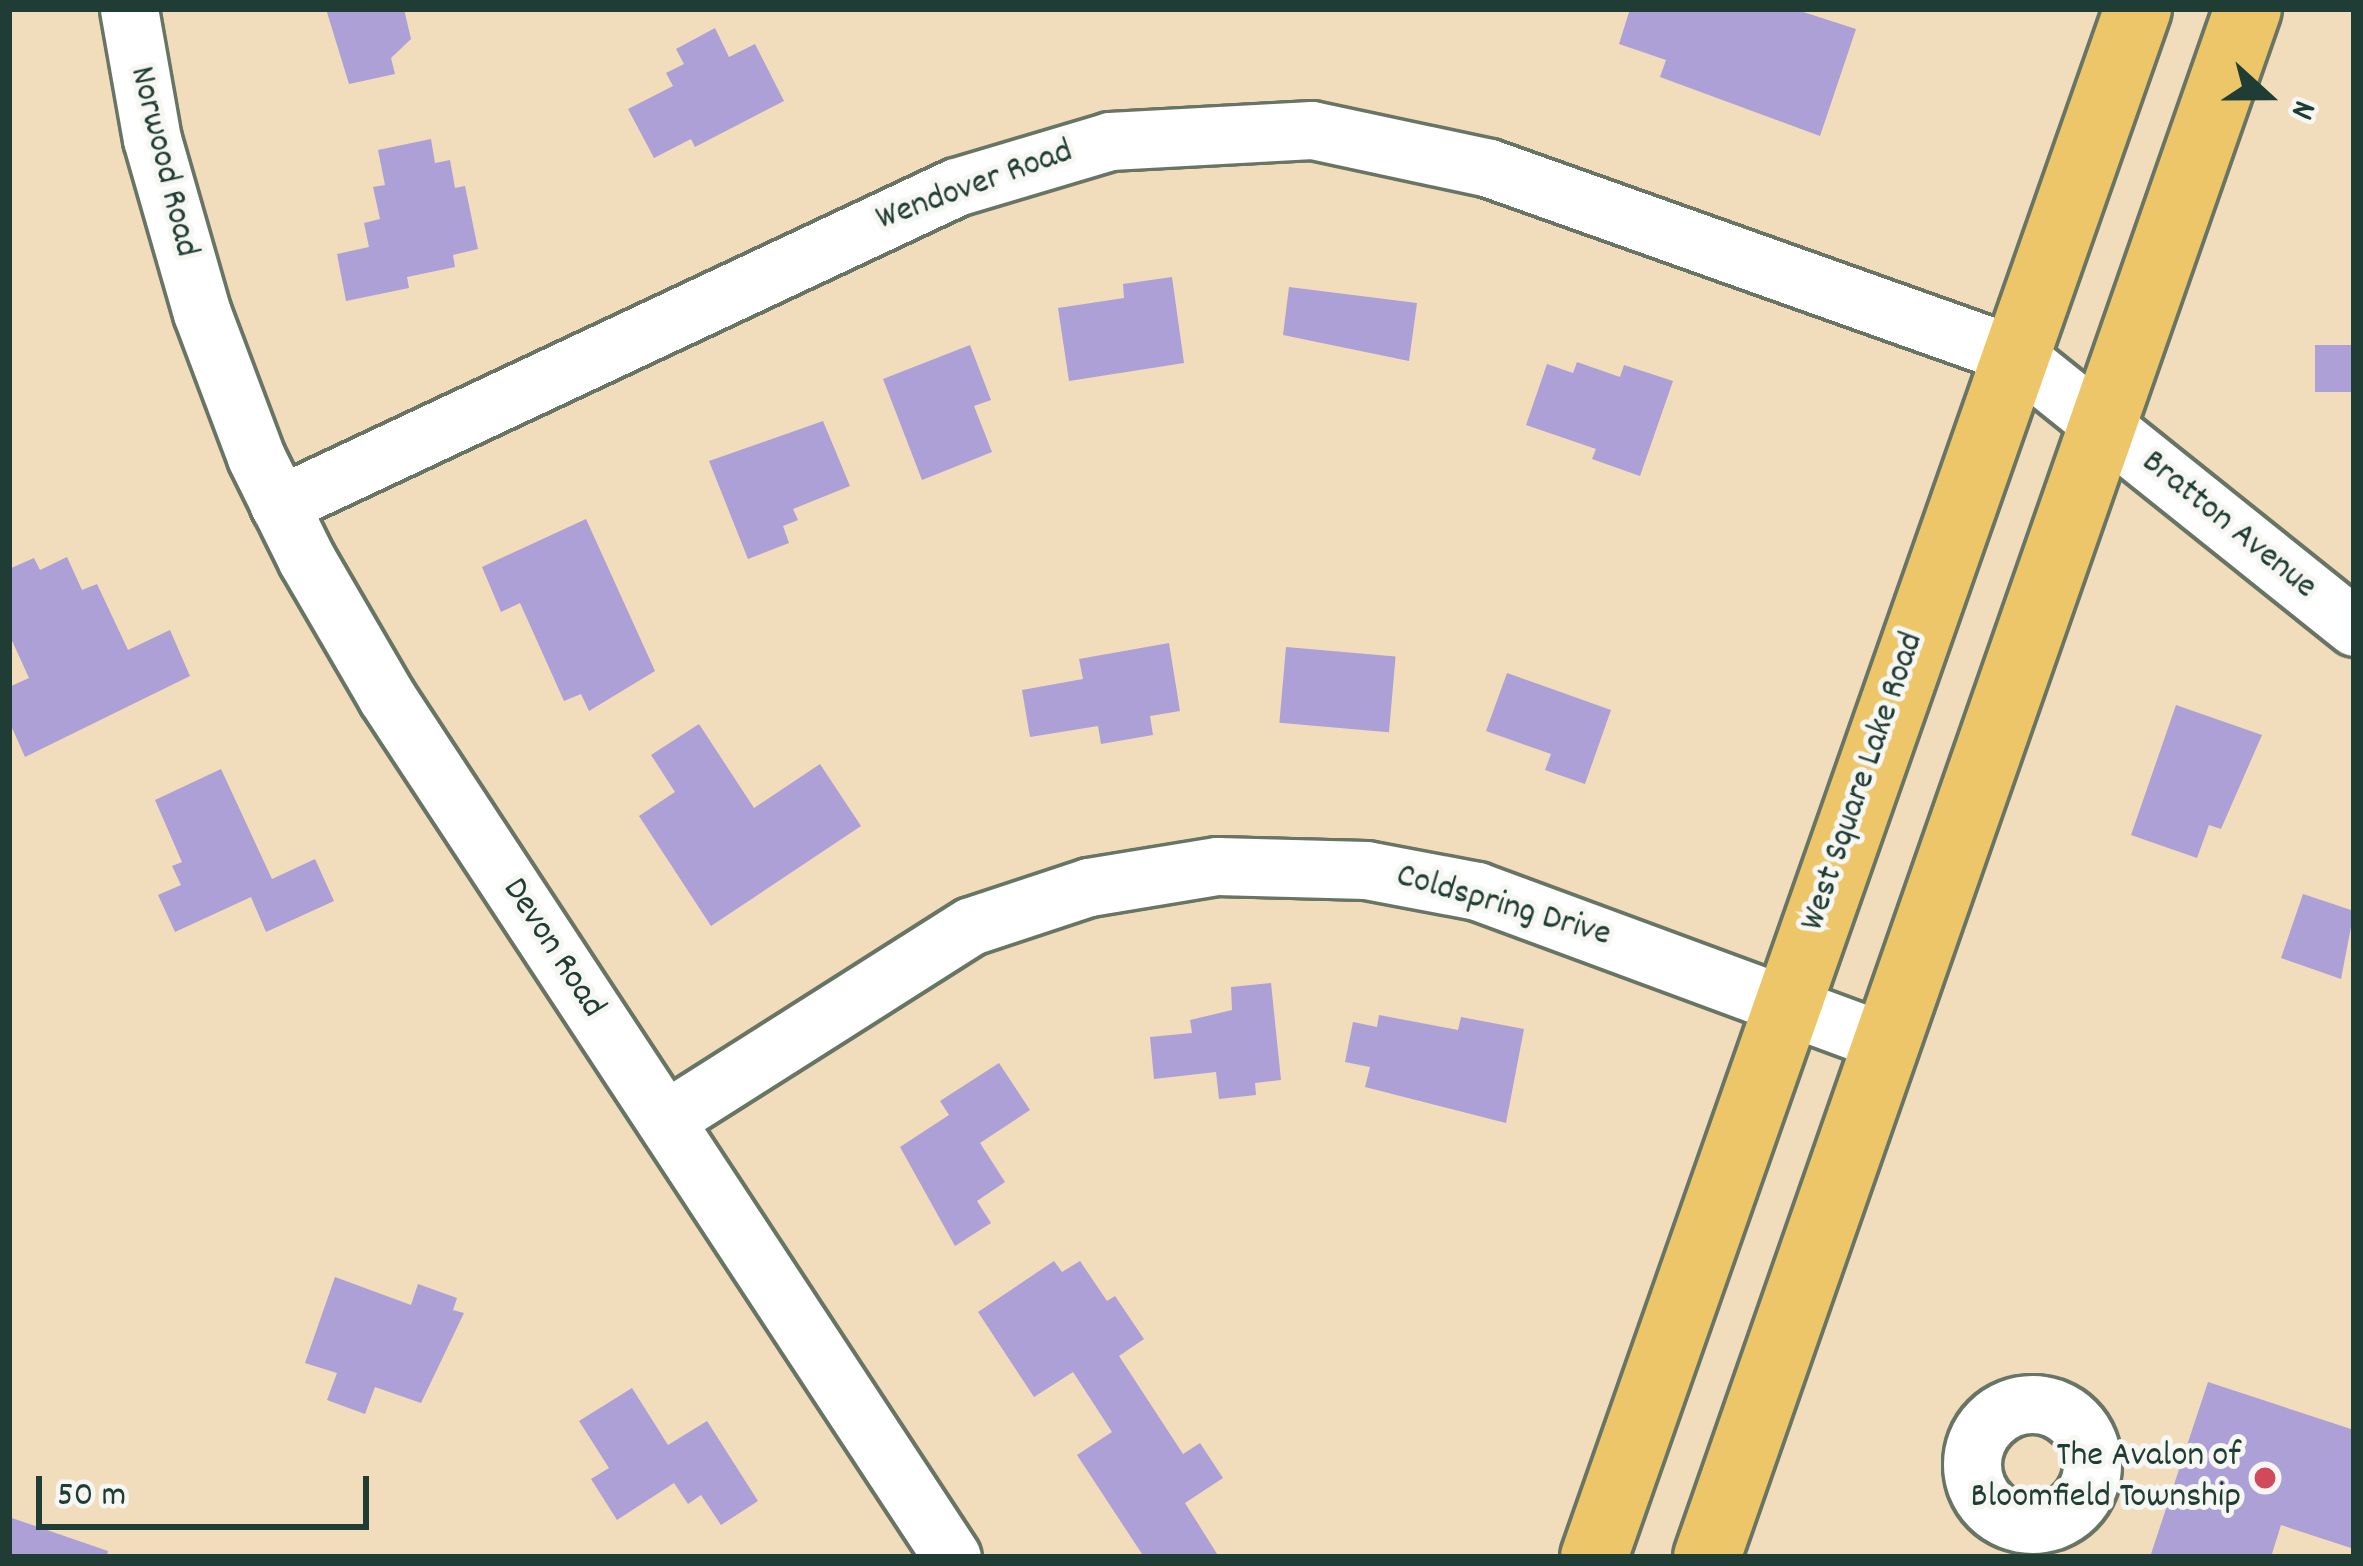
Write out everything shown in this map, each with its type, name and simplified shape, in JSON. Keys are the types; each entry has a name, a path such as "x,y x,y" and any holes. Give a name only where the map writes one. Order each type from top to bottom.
{"highway":[{"name":"West Square Lake Road","path":"1594,1557 2138,9"},
{"path":"1706,1557 2248,9"}],"street":[{"name":"Norwood Road","path":"129,9 152,139 202,313"},
{"name":"Wendover Road","path":"279,505 956,187 1063,152 1184,131 1312,130 1435,152 2014,355 2102,425"},
{"name":"Devon Road","path":"202,313 279,505 386,696 952,1557"},
{"name":"Bratton Avenue","path":"2102,425 2354,627"},
{"name":"Coldspring Drive","path":"665,1120 970,926 1089,887 1217,866 1324,866 1436,881 1539,911 1885,1042"}],"building":[{"path":"326,9 404,9 411,39 391,58 395,74 349,84"},
{"path":"1630,9 1794,9 1856,29 1820,136 1660,77 1666,60 1619,44"},
{"path":"715,28 729,57 755,44 784,101 695,147 691,139 654,158 628,109 673,86 666,73 684,64 676,49"},
{"path":"431,139 435,163 450,160 455,188 465,186 478,249 453,255 455,267 407,277 409,288 346,301 337,254 369,247 364,223 380,219 373,187 385,185 378,150"},
{"path":"1172,277 1184,363 1069,381 1058,308 1124,298 1123,284"},
{"path":"1289,287 1417,303 1409,361 1283,335"},
{"path":"970,345 991,400 974,406 992,452 922,480 883,379"},
{"path":"2315,345 2354,345 2354,392 2315,392"},
{"path":"1577,362 1620,377 1624,365 1673,381 1640,476 1592,459 1596,449 1526,425 1547,364 1573,373"},
{"path":"823,421 850,486 793,509 798,520 783,526 789,543 748,559 709,461"},
{"path":"586,519 655,671 589,711 581,694 564,701 520,603 501,612 482,567"},
{"path":"67,557 82,590 97,584 128,650 170,630 190,676 25,757 9,721 9,687 29,678 9,634 9,569 34,558 40,570"},
{"path":"1169,643 1180,711 1150,716 1153,735 1101,744 1098,726 1030,737 1022,690 1083,679 1079,659"},
{"path":"1286,647 1396,657 1389,732 1279,723"},
{"path":"1507,673 1611,710 1585,784 1545,770 1551,754 1486,731"},
{"path":"2176,705 2262,735 2221,829 2209,825 2197,858 2131,835"},
{"path":"699,724 754,808 820,764 861,826 711,926 639,816 675,792 651,755"},
{"path":"221,769 272,879 315,859 334,901 266,932 251,897 175,932 158,895 181,885 172,866 182,862 155,800"},
{"path":"2303,894 2354,911 2341,979 2281,958"},
{"path":"1271,983 1281,1080 1255,1083 1256,1095 1219,1099 1216,1072 1154,1079 1150,1037 1192,1033 1190,1020 1232,1010 1231,987"},
{"path":"1379,1015 1458,1030 1461,1017 1524,1029 1506,1123 1365,1087 1370,1067 1345,1062 1353,1022 1377,1027"},
{"path":"999,1063 1030,1110 980,1143 1005,1182 977,1201 991,1223 955,1246 900,1147 949,1115 940,1101"},
{"path":"1054,1261 1062,1272 1080,1261 1107,1301 1115,1296 1144,1339 1119,1356 1183,1454 1200,1443 1223,1478 1185,1503 1219,1557 1144,1557 1077,1455 1112,1432 1073,1372 1034,1397 978,1312"},
{"path":"335,1277 411,1305 418,1284 457,1298 453,1310 464,1313 421,1403 375,1387 365,1414 327,1400 337,1373 305,1363"},
{"name":"The Avalon of Bloomfield Township","path":"2208,1382 2354,1430 2354,1549 2281,1525 2271,1557 2150,1557"},
{"path":"632,1388 668,1445 707,1421 758,1501 721,1525 701,1495 688,1504 674,1483 617,1520 591,1479 609,1468 579,1421"},
{"path":"9,1517 108,1551 107,1557 9,1557"}],"place":[{"name":"The Avalon of Bloomfield Township","path":"2265,1478"}]}
